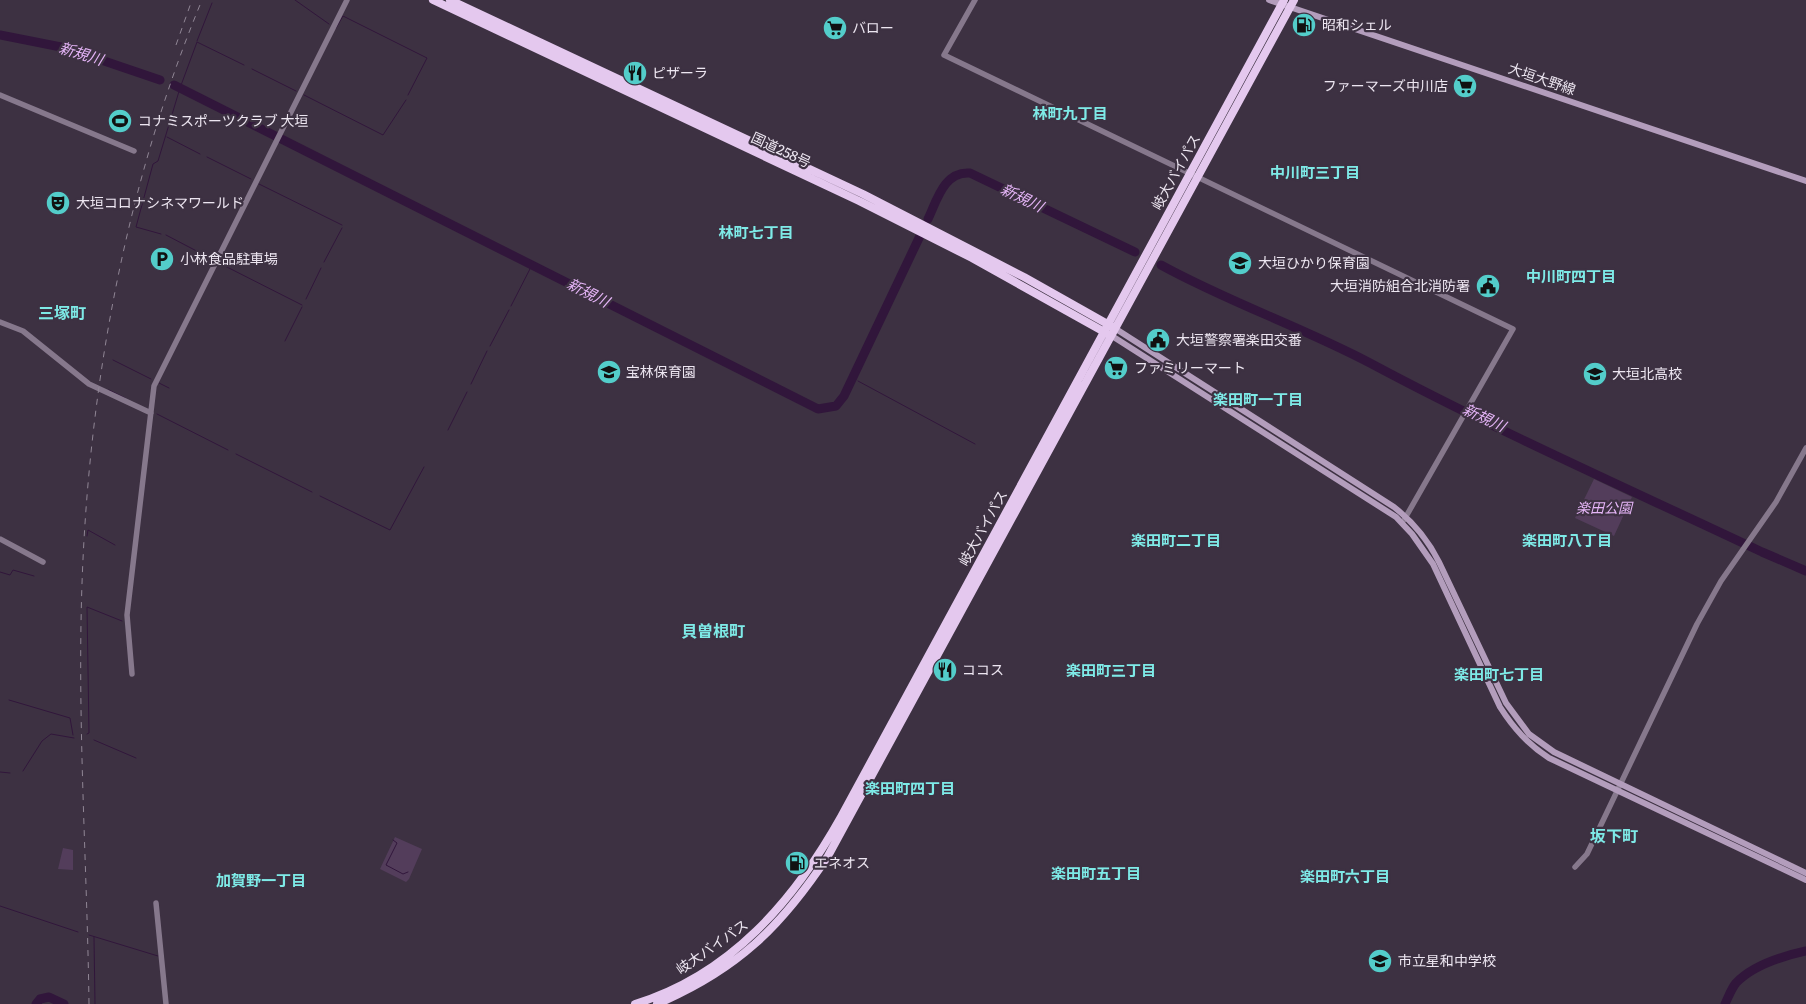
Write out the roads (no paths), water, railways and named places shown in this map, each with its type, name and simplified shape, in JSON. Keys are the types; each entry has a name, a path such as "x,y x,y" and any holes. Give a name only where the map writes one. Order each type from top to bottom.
{"highway":[{"name":"国道258号","path":"433,0 487,21"},
{"name":"国道258号","path":"450,0 487,21 859,201 1114,332"},
{"name":"岐大バイパス","path":"657,1004 684,992 722,971 754,946 790,910 810,884 840,836 1294,0"},
{"name":"岐大バイパス","path":"635,1004 680,986 717,963 758,930 804,879 841,817 1282,2"}],"main road":[{"name":"大垣大野線","path":"1269,0 1282,2 1290,8 1806,181"},
{"path":"1114,332 1406,516 1429,542 1506,703 1521,725 1538,742 1554,752 1806,873"},
{"path":"1114,332 1402,524 1433,564 1500,707 1514,729 1534,748 1549,758 1806,880"}],"street":[{"path":"132,674 128,615 154,386 160,370 347,0"},
{"path":"975,0 944,55 1513,328 1402,524"},
{"path":"0,95 134,150"},
{"path":"0,322 23,331 89,384 150,413"},
{"path":"1575,867 1588,854 1697,624 1743,547 1776,502 1806,448"},
{"path":"0,539 43,562"},
{"path":"156,903 166,1004"}],"waterway":[{"path":"295,0 329,24"},
{"path":"197,41 212,3"},
{"path":"336,28 343,16 427,58 408,95"},
{"name":"新規川","path":"0,35 66,48 160,80"},
{"path":"161,234 136,227 153,164 158,161 180,88 197,42 244,65"},
{"path":"252,69 296,91"},
{"name":"新規川","path":"174,85 818,409 836,406 844,396 919,238"},
{"path":"304,95 383,135 406,100"},
{"path":"167,137 200,154"},
{"path":"207,157 251,179"},
{"name":"新規川","path":"928,219 938,196 948,182 961,174 970,173 1135,252"},
{"path":"259,184 342,225"},
{"path":"324,262 342,228"},
{"path":"166,235 210,258"},
{"path":"219,263 302,305"},
{"path":"511,306 532,265"},
{"name":"新規川","path":"1161,265 1212,291 1344,350 1564,460 1806,571"},
{"path":"306,299 321,268"},
{"path":"285,341 302,307"},
{"path":"490,346 509,310"},
{"path":"471,384 487,351"},
{"path":"113,360 151,379"},
{"path":"858,381 975,444"},
{"path":"159,383 169,388"},
{"path":"109,390 125,398"},
{"path":"448,430 467,392"},
{"path":"157,414 228,450"},
{"path":"236,454 312,492"},
{"path":"320,496 390,530 424,467"},
{"path":"87,536 88,530 115,545"},
{"path":"0,572 10,575 13,570 34,576"},
{"path":"87,734 89,733 87,607 122,621"},
{"path":"9,700 70,718 73,735"},
{"path":"23,771 42,741 51,734 74,738"},
{"path":"94,740 136,758"},
{"path":"0,772 10,773"},
{"path":"393,840 397,843 386,865 403,874 408,872"},
{"path":"0,906 78,932"},
{"path":"89,935 158,956"},
{"path":"94,937 95,1004"},
{"path":"1725,1004 1736,983 1751,971 1778,959 1806,951"},
{"path":"36,1004 40,999 49,997 64,1004"}],"railway":[{"path":"176,45 192,0"},
{"path":"89,1004 81,726 81,615 83,559 95,416 118,274 135,204 154,135 176,67 202,0"}],"place":[{"name":"昭和シェル","path":"1304,25"},
{"name":"バロー","path":"835,28"},
{"name":"ピザーラ","path":"635,73"},
{"name":"ファーマーズ中川店","path":"1465,86"},
{"name":"コナミスポーツクラブ 大垣","path":"120,121"},
{"name":"大垣コロナシネマワールド","path":"58,203"},
{"name":"小林食品駐車場","path":"162,259"},
{"name":"大垣ひかり保育園","path":"1240,263"},
{"name":"大垣消防組合北消防署","path":"1488,286"},
{"name":"大垣警察署楽田交番","path":"1158,340"},
{"name":"ファミリーマート","path":"1116,368"},
{"name":"宝林保育園","path":"609,372"},
{"name":"大垣北高校","path":"1595,374"},
{"name":"ココス","path":"945,670"},
{"name":"エネオス","path":"797,863"},
{"name":"市立星和中学校","path":"1380,961"}],"district":[{"name":"林町九丁目","path":"1070,114"},
{"name":"中川町三丁目","path":"1315,173"},
{"name":"林町七丁目","path":"756,233"},
{"name":"中川町四丁目","path":"1571,277"},
{"name":"三塚町","path":"62,313"},
{"name":"楽田町一丁目","path":"1258,400"},
{"name":"楽田町二丁目","path":"1176,541"},
{"name":"楽田町八丁目","path":"1567,541"},
{"name":"貝曽根町","path":"713,631"},
{"name":"楽田町三丁目","path":"1111,671"},
{"name":"楽田町七丁目","path":"1499,675"},
{"name":"楽田町四丁目","path":"910,789"},
{"name":"坂下町","path":"1614,836"},
{"name":"楽田町五丁目","path":"1096,874"},
{"name":"楽田町六丁目","path":"1345,877"},
{"name":"加賀野一丁目","path":"261,881"}],"park label":[{"name":"楽田公園","path":"1604,508"}]}
